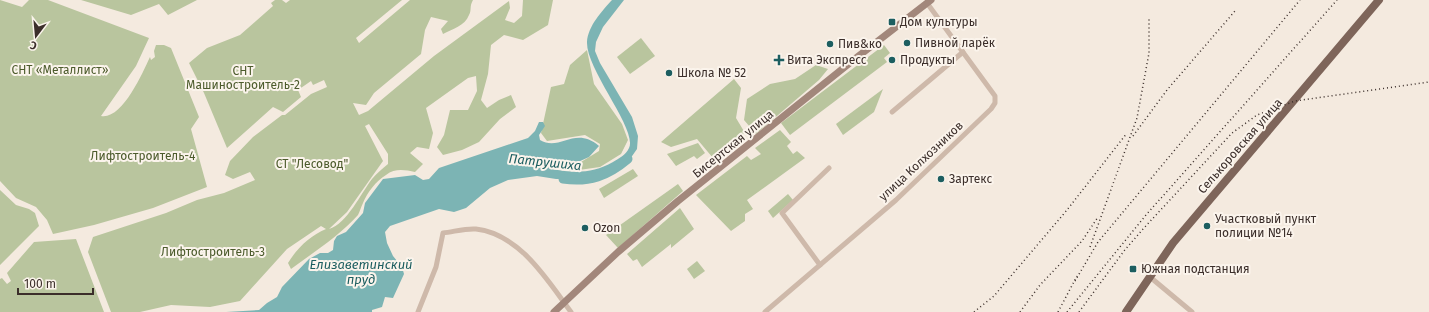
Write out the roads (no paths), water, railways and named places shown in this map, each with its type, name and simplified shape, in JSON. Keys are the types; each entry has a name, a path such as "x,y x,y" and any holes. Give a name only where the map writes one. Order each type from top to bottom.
{"main road":[{"name":"Селькоровская улица","path":"1126,312 1174,243 1379,0"},
{"name":"Бисертская улица","path":"554,312 618,252 679,200 929,1"}],"street":[{"name":"улица Колхозников","path":"766,312 896,200 995,103 995,96 929,1"},
{"path":"892,112 963,52"},
{"path":"820,265 782,213 829,168"},
{"path":"418,312 436,267 443,233 476,229 500,237 521,251 559,295 571,312"},
{"path":"1150,277 1192,312"}],"water":[{"name":"Елизаветинский пруд","path":"612,0 624,0 603,27 596,42 595,51 600,63 632,117 638,136 637,149 630,159 610,173 585,179 556,179 537,176 508,180 490,188 466,208 454,212 439,209 390,226 385,232 387,243 393,256 402,267 404,274 393,298 385,297 382,307 372,310 372,312 226,312 259,310 277,297 282,287 309,259 320,253 328,253 333,250 334,241 337,236 346,232 363,213 365,203 383,179 415,175 423,180 429,179 439,168 528,138 535,131 539,122 543,122 545,126 539,135 540,140 547,143 582,138 590,140 599,146 589,157 578,162 547,165 551,169 575,172 590,171 613,162 626,153 629,148 630,139 619,114 594,68 587,42 590,30 600,14"}],"waterway":[{"name":"Патрушиха","path":"563,179 581,180 598,177 613,170 628,159"}],"railway":[{"path":"1075,281 1098,242 1300,0"},
{"path":"1067,312 1146,215 1337,0"},
{"path":"1133,136 1167,90 1235,11"},
{"path":"1090,247 1137,118 1149,53 1149,17"},
{"path":"1079,312 1124,251 1143,229 1232,133 1257,115 1295,101 1429,82"},
{"path":"974,312 994,296 1067,210 1127,133"},
{"path":"1020,312 1040,285 1082,241 1098,217"},
{"path":"1058,312 1077,276"}],"place":[{"name":"Дом культуры","path":"892,22"},
{"name":"Пивной ларёк","path":"907,43"},
{"name":"Пив&ко","path":"830,44"},
{"name":"Вита Экспресс","path":"779,60"},
{"name":"Продукты","path":"892,60"},
{"name":"Школа № 52","path":"669,73"},
{"name":"Зартекс","path":"941,179"},
{"name":"Участковый пункт полиции №14","path":"1207,226"},
{"name":"Ozon","path":"585,228"},
{"name":"Южная подстанция","path":"1133,269"}],"park label":[{"name":"СНТ «Металлист»","path":"60,70"},
{"name":"СНТ Машиностроитель-2","path":"243,78"},
{"name":"Лифтостроитель-4","path":"143,156"},
{"name":"СТ \"Лесовод\"","path":"312,164"},
{"name":"Лифтостроитель-3","path":"213,252"}]}
